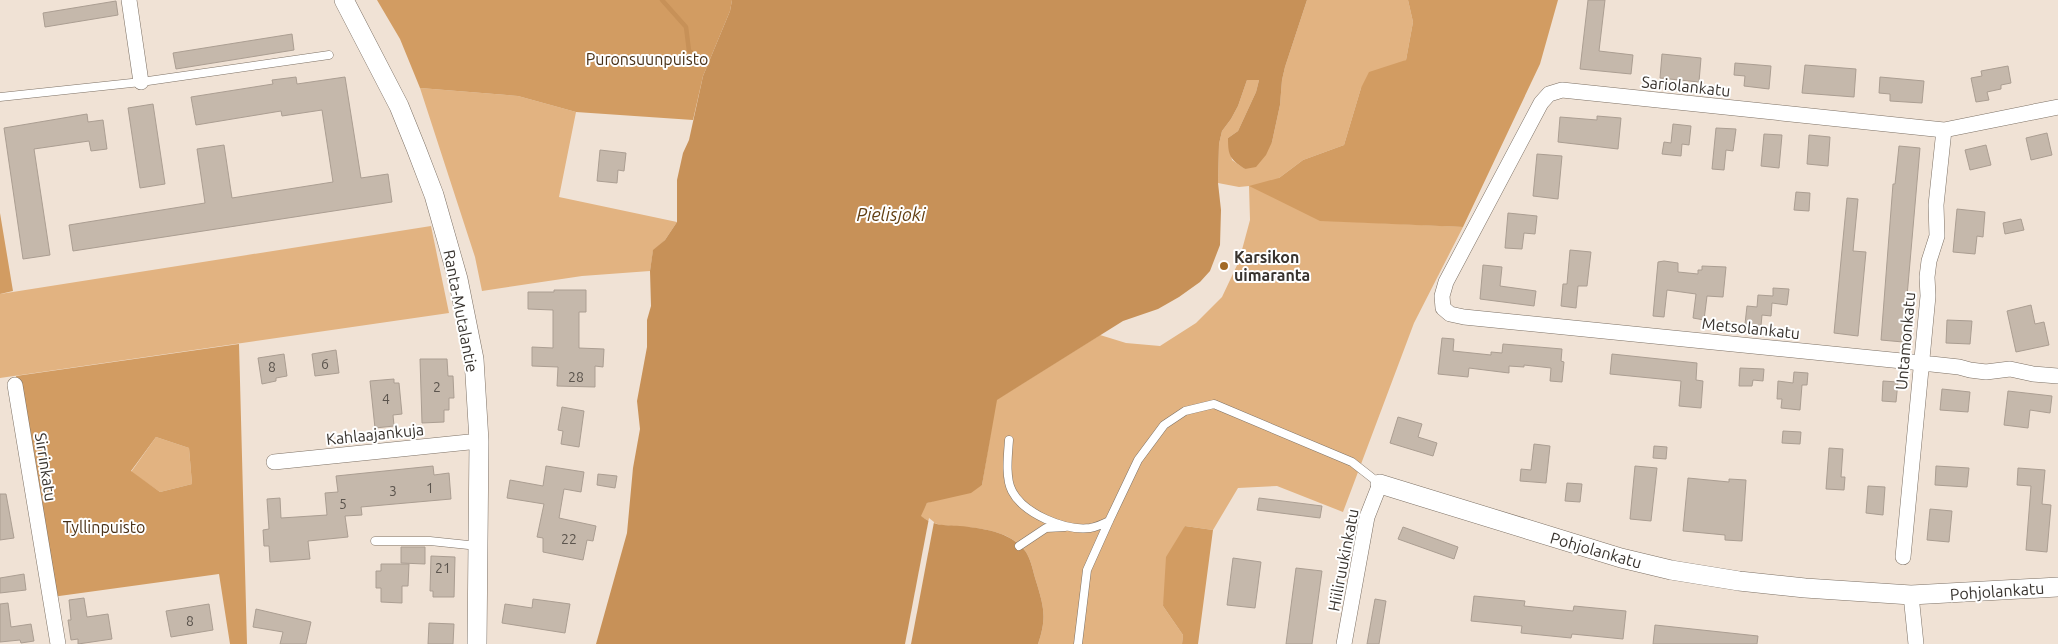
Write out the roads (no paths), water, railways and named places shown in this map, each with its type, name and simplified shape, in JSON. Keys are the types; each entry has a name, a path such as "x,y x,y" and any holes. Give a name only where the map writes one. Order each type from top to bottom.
{"street":[{"path":"129,0 141,82"},
{"name":"Ranta-Mutalantie","path":"344,0 399,106 434,195 458,279 474,358 479,441 477,644"},
{"name":"Sariolankatu","path":"1443,308 1442,296 1446,282 1541,102 1549,94 1562,90 1944,130 2058,107"},
{"name":"Untamonkatu","path":"1902,556 1928,296 1927,276 1929,261 1937,236 1936,205 1944,130"},
{"name":"Metsolankatu","path":"1443,308 1450,314 1464,317 1922,363 1986,372 2010,370 2058,376"},
{"name":"Sirrinkatu","path":"15,385 58,644"},
{"name":"Kahlaajankuja","path":"274,462 479,441"},
{"name":"Pohjolankatu","path":"1380,484 1574,544 1671,570 1739,581 1805,588 1911,595 2058,587"},
{"name":"Hiiliruukinkatu","path":"1344,644 1366,517 1380,484"},
{"path":"1911,595 1916,644"}],"lane":[{"path":"0,97 141,82 329,55"},
{"name":"Pohjolankatu","path":"1078,644 1087,570 1108,522 1138,460 1164,425 1185,411 1214,404 1352,462 1380,484"},
{"path":"1009,440 1008,466 1011,490 1026,507 1044,518 1067,527"},
{"path":"1019,546 1046,528 1091,528 1108,522"},
{"path":"375,542 430,541 478,546"}],"water":[{"name":"Pielisjoki","path":"732,0 1307,0 1285,67 1280,105 1272,142 1266,155 1256,167 1245,169 1233,160 1229,149 1228,138 1238,131 1256,92 1259,80 1247,80 1238,106 1222,131 1219,144 1218,183 1221,210 1220,245 1210,271 1200,282 1179,297 1158,309 1123,321 997,400 982,485 971,493 927,503 921,516 930,522 939,524 996,532 1020,545 1029,558 1043,606 1043,627 1038,644 596,644 627,533 633,468 640,429 637,401 647,347 647,320 651,306 650,271 653,250 665,240 677,222 677,180 683,153 689,140 703,76 730,11"}],"waterway":[{"path":"662,0 686,27 689,51 709,63"}],"place":[{"name":"Karsikon uimaranta","path":"1224,266"}],"park label":[{"name":"Puronsuunpuisto","path":"647,59"},
{"name":"Tyllinpuisto","path":"104,527"}]}
